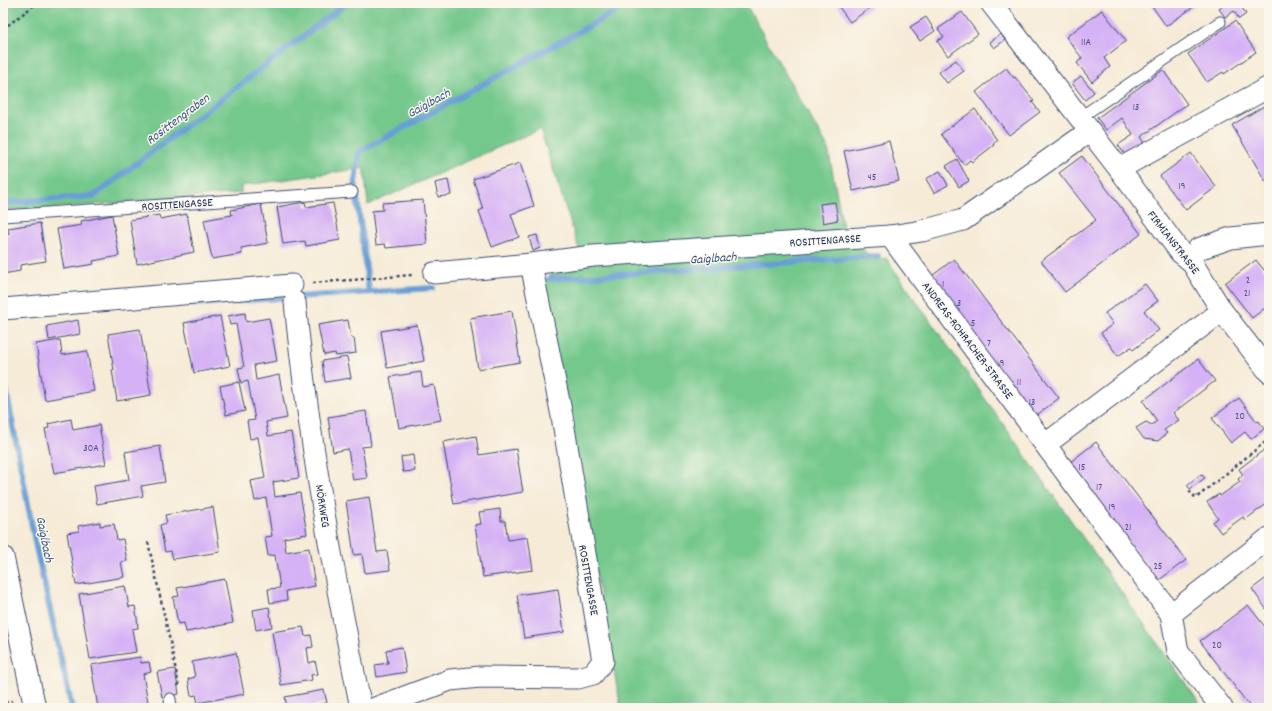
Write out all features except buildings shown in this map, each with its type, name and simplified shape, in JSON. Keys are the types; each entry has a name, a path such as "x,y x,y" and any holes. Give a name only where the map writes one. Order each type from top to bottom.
{"street":[{"name":"FIRMIANSTRASSE","path":"991,3 1120,170 1174,245 1191,261 1222,311 1269,372"},
{"path":"1120,170 1128,164 1269,87"},
{"name":"ROSITTENGASSE","path":"434,273 531,264 592,256 890,236 922,232 963,220 1085,125"},
{"path":"1191,261 1198,249 1230,238 1269,234"},
{"name":"ANDREAS-ROHRACHER-STRASSE","path":"890,236 1171,614 1178,651 1222,708"},
{"name":"ROSITTENGASSE","path":"375,708 450,680 480,677 578,678 593,674 603,660 562,416 531,264"},
{"path":"3,310 294,294"},
{"name":"MÖRKWEG","path":"294,294 301,365 333,567 361,708"},
{"path":"1046,444 1222,311"},
{"path":"1171,614 1269,538"},
{"path":"3,557 35,708"}],"lane":[{"path":"1085,125 1220,22"},
{"name":"ROSITTENGASSE","path":"3,216 352,192"}],"path":[{"path":"3,28 37,3"},
{"path":"294,294 364,279 434,273"},
{"path":"1189,491 1196,498 1269,439"},
{"path":"148,542 180,693"}],"green space":[{"path":"3,3 745,3 828,148 844,233 875,260 886,258 1203,708 621,708 542,283 579,249 540,129 368,205 364,168 241,186 241,193 29,210 3,210"}],"waterway":[{"name":"Rosittengraben","path":"3,203 94,196 347,3"},
{"name":"Gaiglbach","path":"369,292 355,182 359,152 631,3"},
{"name":"Gaiglbach","path":"550,279 878,256"},
{"name":"Gaiglbach","path":"191,304 433,288"},
{"name":"Gaiglbach","path":"3,373 36,547 72,708"}]}
